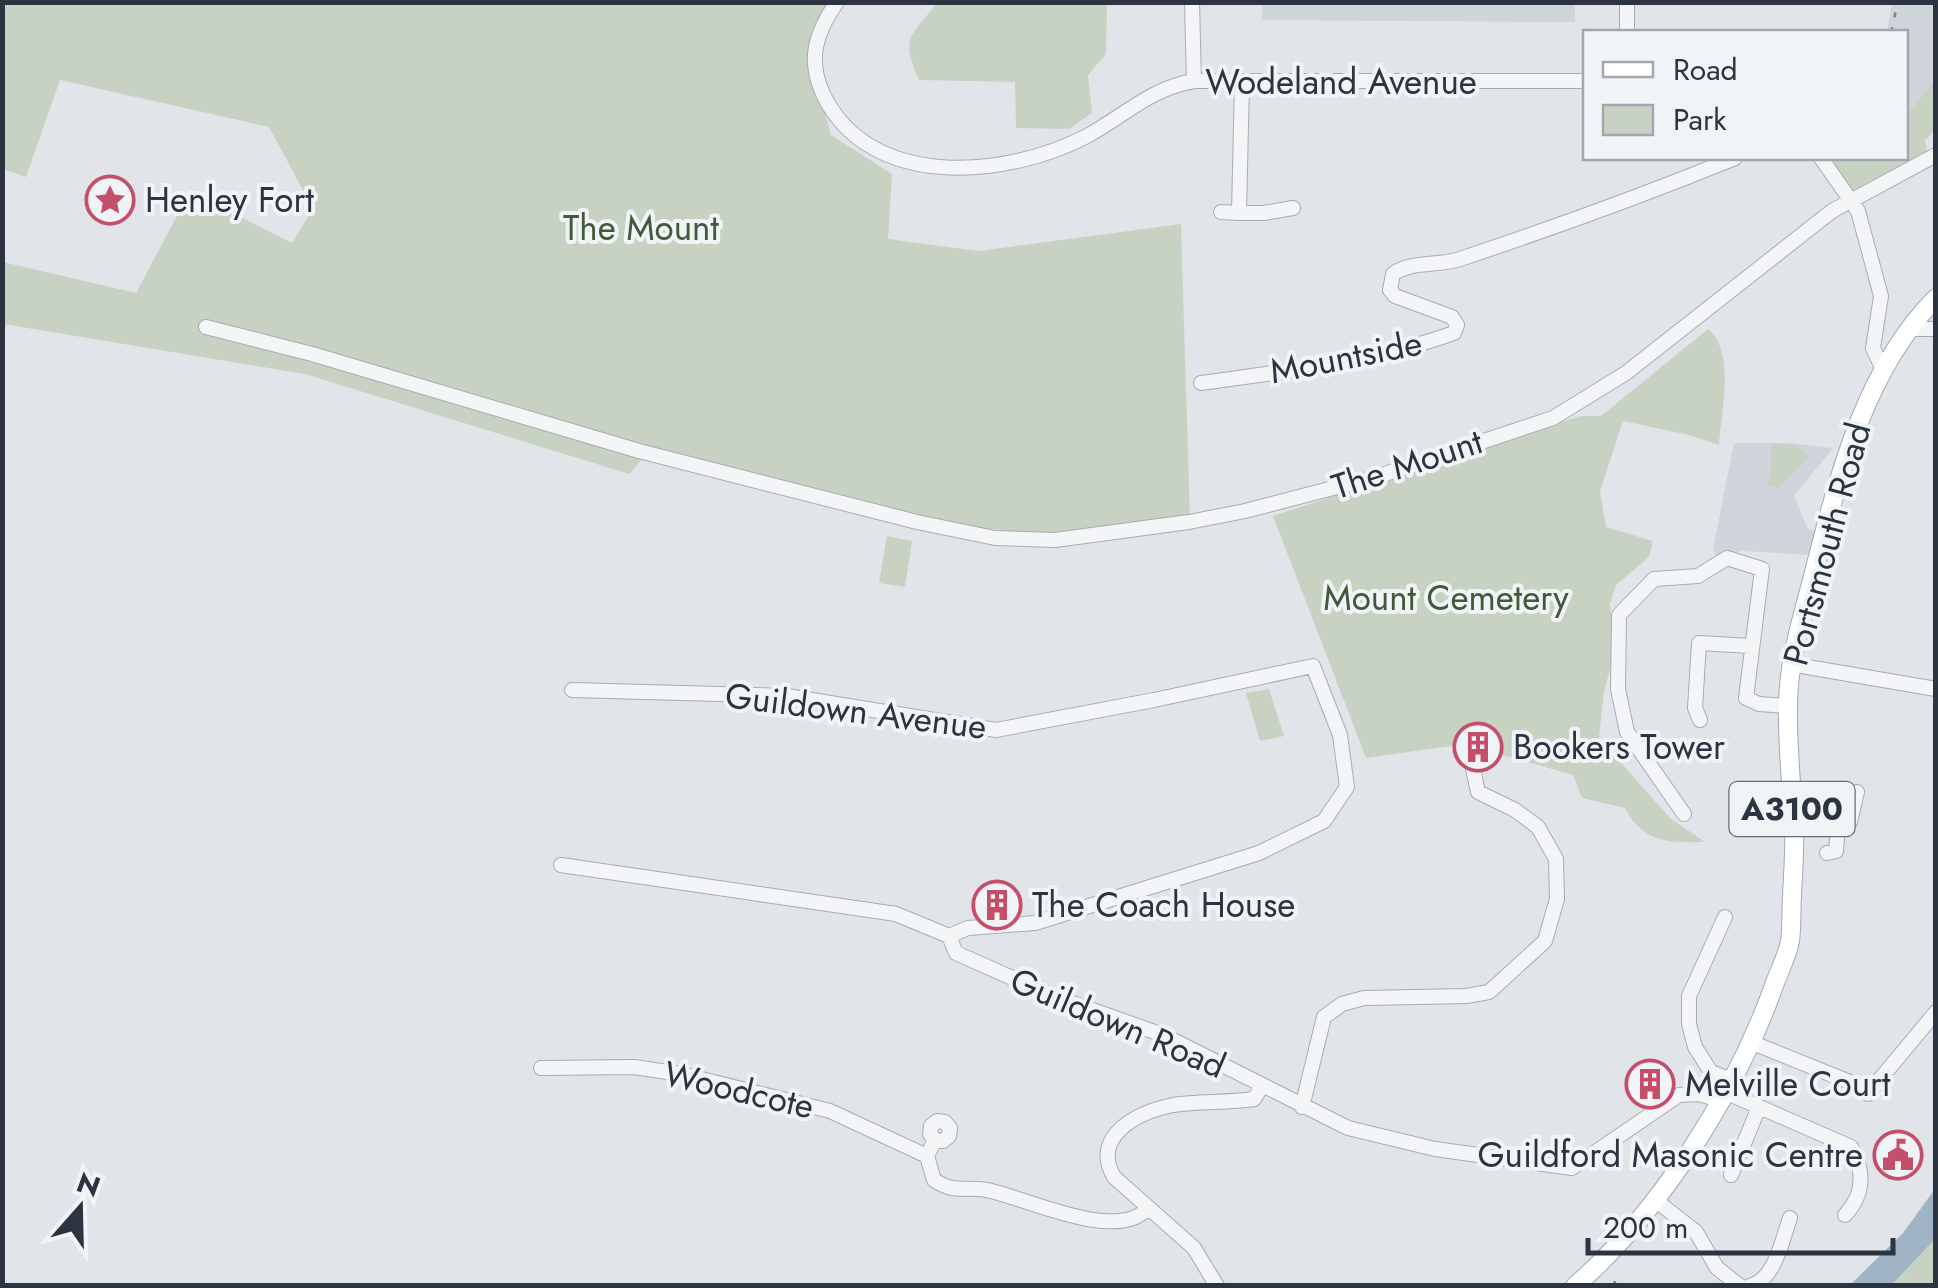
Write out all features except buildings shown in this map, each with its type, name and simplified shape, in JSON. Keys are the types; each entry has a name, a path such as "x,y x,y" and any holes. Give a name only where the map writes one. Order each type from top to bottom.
{"main road":[{"name":"Portsmouth Road","path":"1575,1286 1654,1199 1689,1152 1753,1043 1790,942 1794,830 1788,763 1790,664 1830,515 1864,409 1883,370 1936,298"}],"street":[{"name":"Wodeland Avenue","path":"837,2 816,39 813,66 824,95 845,128 878,150 922,166 969,168 1026,159 1086,136 1147,96 1194,80 1583,82"},
{"path":"1192,2 1194,80"},
{"path":"1627,2 1628,30"},
{"path":"1239,212 1242,82"},
{"name":"The Mount","path":"206,327 639,451 858,507 995,538 1054,540 1246,511 1361,481 1554,418 1626,373 1849,200 1936,156"},
{"name":"Mountside","path":"1201,383 1314,368 1413,347 1454,333 1457,326 1452,317 1394,296 1390,290 1393,274 1400,269 1450,262 1616,207 1730,160"},
{"path":"1823,160 1858,211 1881,296 1873,348 1883,370"},
{"path":"1222,212 1264,214 1293,208"},
{"path":"1910,329 1936,329"},
{"path":"1684,814 1627,732 1618,689 1619,614 1654,578 1698,576 1727,558 1762,569 1746,698 1759,704 1788,706"},
{"path":"1700,720 1695,708 1698,643 1750,646"},
{"path":"1790,664 1935,687"},
{"name":"Guildown Avenue","path":"572,690 787,696 996,730 1314,666 1340,735 1347,787 1324,821 1259,854 1035,922 968,928 949,936"},
{"path":"1302,1107 1324,1018 1342,1004 1364,998 1489,992 1545,941 1557,899 1556,859 1538,828 1515,810 1478,792 1470,754"},
{"path":"1794,830 1850,822 1857,792"},
{"path":"1828,853 1836,851 1838,826"},
{"name":"Guildown Road","path":"561,865 896,914 949,936 956,953 1052,996 1163,1034 1348,1128 1435,1148 1572,1168 1679,1095 1726,1091"},
{"path":"1725,917 1689,996 1695,1046 1726,1091 1852,1147 1862,1165 1858,1201 1844,1216"},
{"path":"1753,1043 1869,1092 1936,1012"},
{"name":"Woodcote","path":"540,1068 634,1067 681,1074 830,1111 927,1156"},
{"path":"1217,1286 1194,1248 1114,1176 1106,1162 1108,1145 1115,1132 1154,1110 1254,1098 1262,1086"},
{"path":"1731,1174 1759,1107"},
{"path":"935,1140 927,1156 934,1180 947,1190 986,1190 1052,1212 1093,1219 1130,1220 1147,1209"},
{"path":"1654,1199 1696,1232 1716,1268 1740,1286"},
{"path":"1749,1286 1758,1284 1770,1270 1790,1218"}],"shaded area":[{"path":"1263,3 1575,3 1575,22 1262,20"},
{"path":"1892,3 1935,3 1935,80 1908,113 1908,30 1887,30"},
{"path":"1734,443 1833,448 1794,496 1808,529 1815,531 1809,555 1742,551 1717,558 1713,549"}],"green space":[{"name":"The Mount","path":"2,3 837,3 813,66 831,135 892,174 888,239 978,251 1181,224 1190,520 1046,535 947,524 651,449 629,474 305,374 3,324 3,262 136,293 190,191 292,243 313,209 269,127 60,80 26,177 3,169"},
{"path":"937,3 1107,3 1106,54 1088,75 1092,113 1069,129 1016,128 1015,82 919,80 909,46 914,31"},
{"path":"1935,80 1935,129 1925,141 1928,155 1851,192 1830,160 1908,160 1908,113"},
{"name":"Mount Cemetery","path":"1708,329 1717,339 1724,367 1719,445 1623,421 1600,491 1606,527 1653,541 1649,557 1616,585 1610,604 1614,655 1604,691 1599,738 1670,818 1705,842 1658,838 1640,828 1625,808 1582,798 1573,775 1465,744 1366,758 1273,516 1580,416 1601,416"},
{"path":"1797,446 1809,457 1779,488 1766,485 1771,474 1771,447"},
{"path":"887,536 912,541 905,587 879,583"},
{"path":"1269,689 1284,736 1260,741 1246,693"},
{"path":"1935,1239 1935,1285 1892,1286"}],"water":[{"path":"1935,1189 1935,1239 1892,1285 1850,1285 1903,1233"}],"railway":[{"path":"1891,30 1898,2"},
{"path":"1614,1286 1616,1276"}],"place":[{"name":"Henley Fort","path":"110,200"},
{"name":"Bookers Tower","path":"1478,747"},
{"name":"The Coach House","path":"997,905"},
{"name":"Melville Court","path":"1650,1084"},
{"name":"Guildford Masonic Centre","path":"1898,1155"}]}
